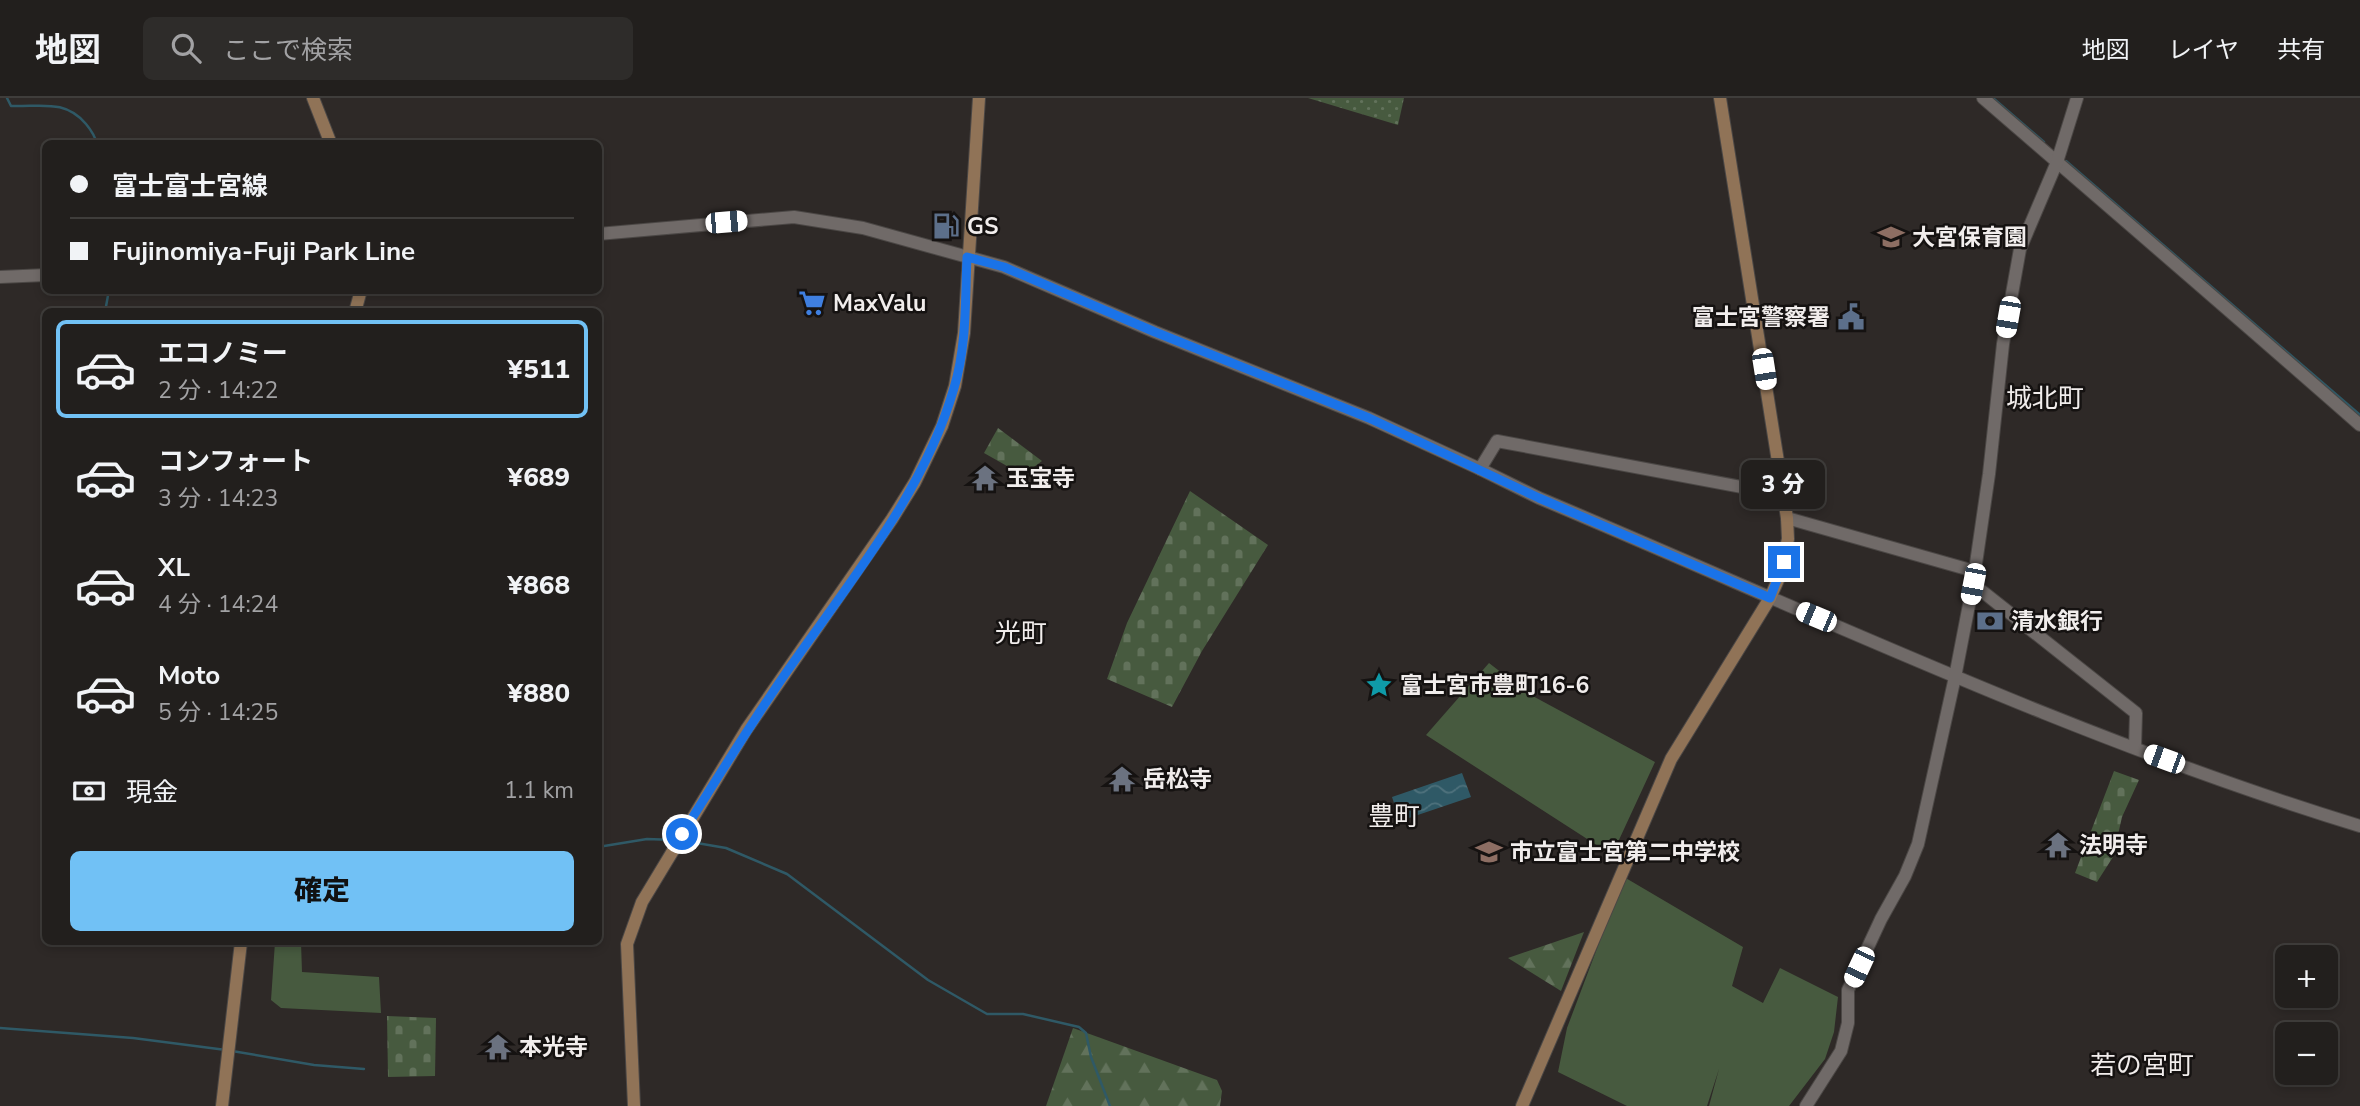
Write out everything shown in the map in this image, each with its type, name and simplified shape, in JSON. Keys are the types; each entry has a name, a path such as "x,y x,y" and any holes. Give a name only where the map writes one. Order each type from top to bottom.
{"main road":[{"path":"313,98 329,140"},
{"path":"634,1106 627,944 642,902 746,730 892,519 934,447 955,386 961,357 979,98"},
{"path":"1522,1106 1671,759 1770,598 1784,562 1788,539 1784,495 1720,98"},
{"path":"222,1106 241,945"}],"street":[{"path":"1983,98 2178,269 2262,337 2360,425"},
{"path":"1806,1106 1841,1051 1848,1023 1848,990 1881,919 1905,876 1918,844 1974,578 2003,344 2020,249 2057,162 2077,98"},
{"path":"602,234 794,216 863,228 1004,267 1155,332 1248,367 1369,418 1539,498 1955,677 2136,748 2297,807 2360,826"},
{"path":"0,277 42,275"},
{"path":"1480,469 1497,442 1784,495"},
{"path":"1787,518 1974,578 2136,713 2136,748"}],"green space":[{"path":"1308,98 1404,98 1398,125"},
{"path":"998,428 1042,461 1023,475 984,453"},
{"path":"1190,491 1268,545 1202,651 1172,707 1107,679 1127,623"},
{"path":"1489,663 1529,694 1655,762 1612,855 1426,735"},
{"path":"2114,771 2139,780 2122,817 2113,857 2097,882 2075,873"},
{"path":"1624,877 1743,947 1732,986 1763,1003 1780,968 1838,997 1834,1032 1825,1059 1789,1106 1709,1106 1719,1069 1707,1106 1627,1106 1558,1072 1567,1028"},
{"path":"1584,932 1561,991 1508,958"},
{"path":"275,945 301,945 302,972 379,977 381,1013 281,1008 271,1000"},
{"path":"387,1016 436,1018 435,1076 388,1077"},
{"path":"1073,1028 1217,1080 1222,1091 1220,1106 1046,1106"}],"water":[{"path":"1462,773 1471,797 1400,821 1392,797"}],"waterway":[{"path":"7,98 11,106 52,106 70,111 86,124 96,140"},
{"path":"1993,98 2044,142"},
{"path":"2066,161 2360,415"},
{"path":"106,308 108,294"},
{"path":"602,846 647,839 675,840"},
{"path":"685,841 726,848 787,874 928,980 987,1014 1023,1014 1079,1027 1086,1033 1091,1057 1110,1106"},
{"path":"0,1028 133,1038 226,1050"},
{"path":"232,1051 314,1065 364,1069"}],"place":[{"name":"GS","path":"946,226"},
{"name":"大宮保育園","path":"1891,237"},
{"name":"MaxValu","path":"812,303"},
{"name":"富士宮警察署","path":"1851,317"},
{"name":"玉宝寺","path":"985,478"},
{"name":"清水銀行","path":"1990,621"},
{"name":"富士宮市豊町16-6","path":"1379,685"},
{"name":"岳松寺","path":"1122,779"},
{"name":"法明寺","path":"2058,845"},
{"name":"市立富士宮第二中学校","path":"1489,852"},
{"name":"本光寺","path":"498,1047"}],"district":[{"name":"城北町","path":"2045,398"},
{"name":"光町","path":"1021,633"},
{"name":"豊町","path":"1394,816"},
{"name":"若の宮町","path":"2142,1065"}],"route":[{"path":"682,834 746,730 892,519 934,447 955,386 961,357 967,257 1004,267 1155,332 1248,367 1369,418 1539,498 1770,598 1784,562"}]}
